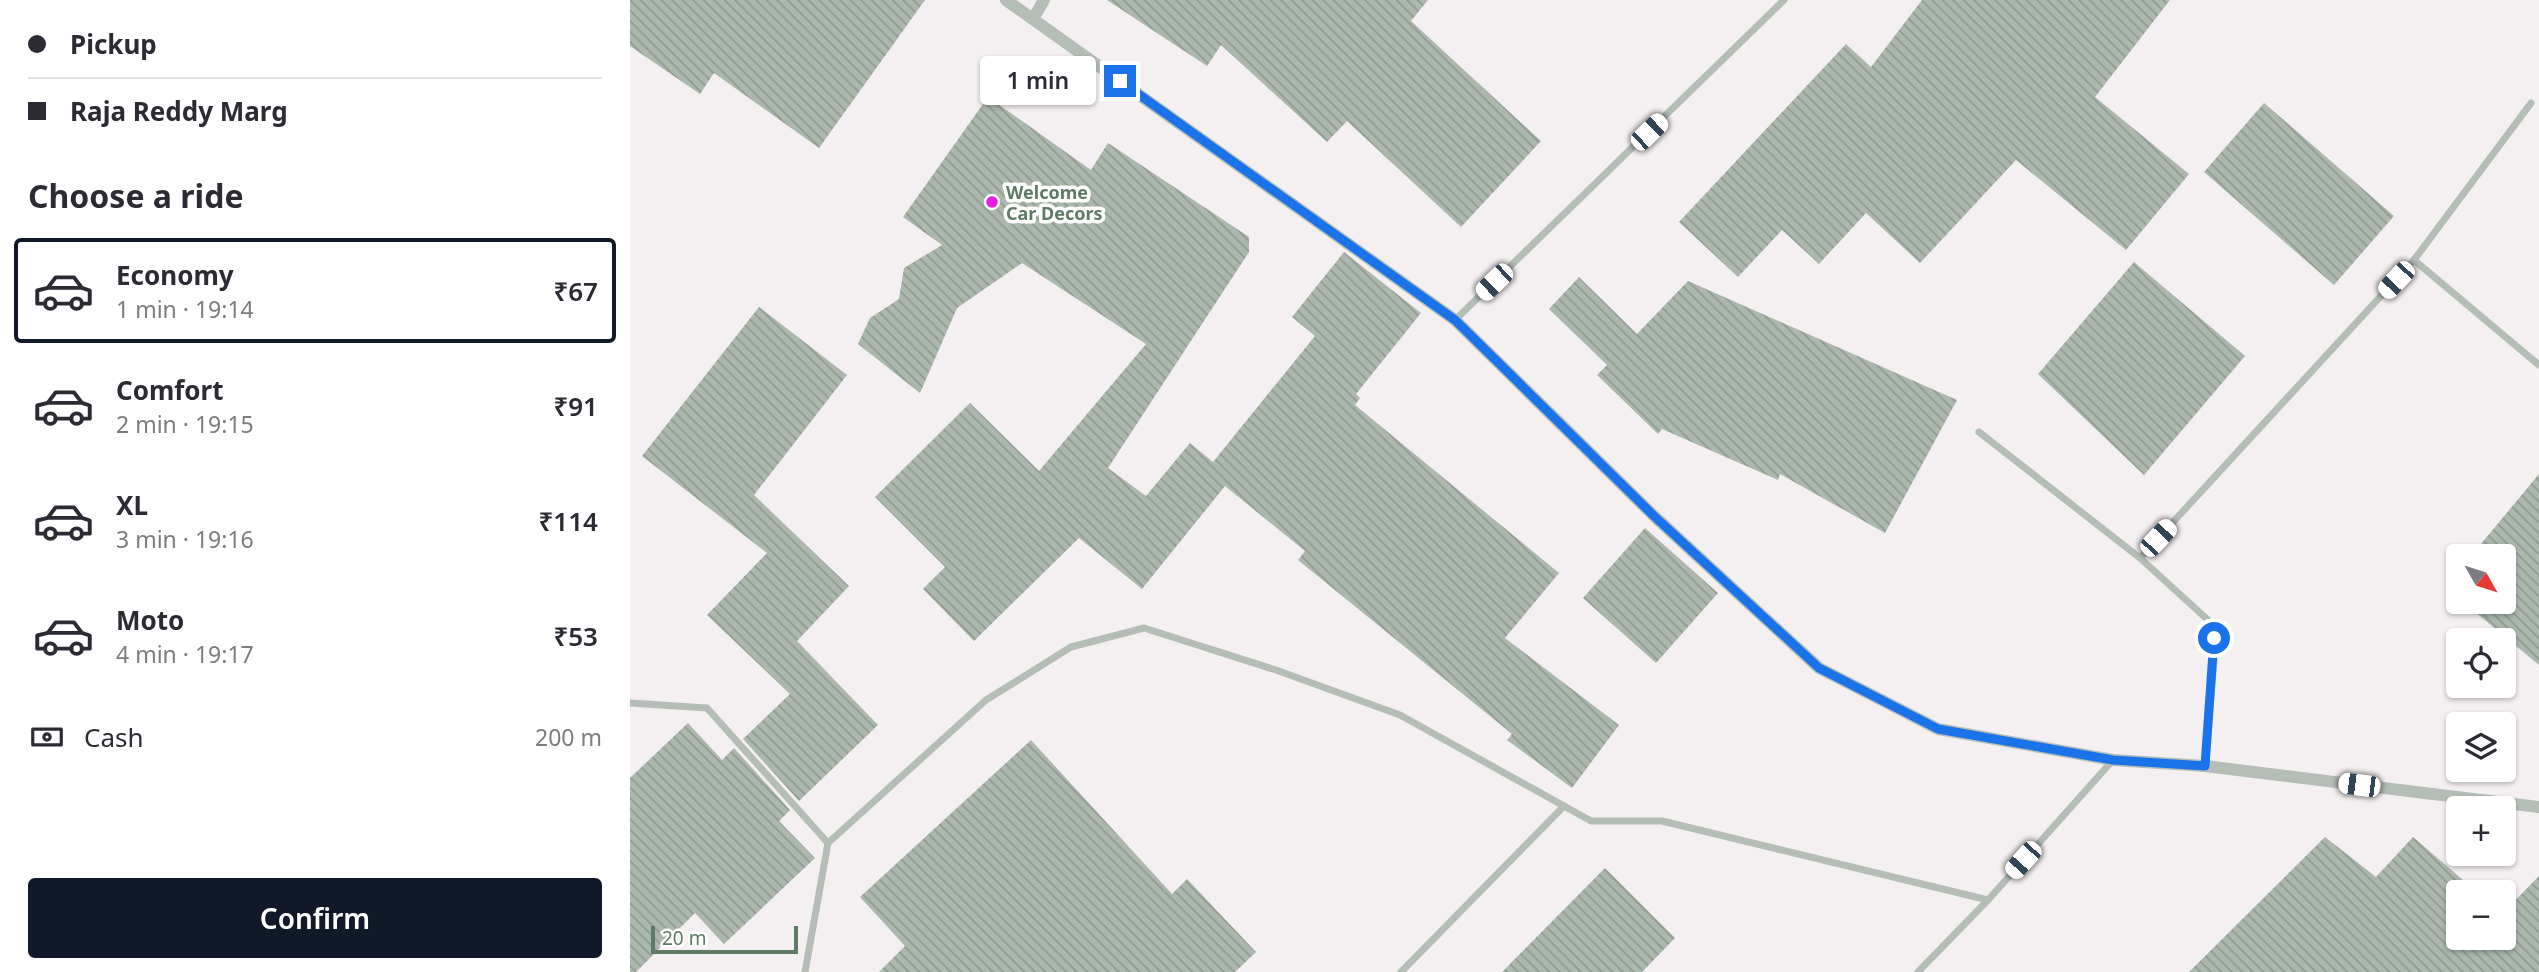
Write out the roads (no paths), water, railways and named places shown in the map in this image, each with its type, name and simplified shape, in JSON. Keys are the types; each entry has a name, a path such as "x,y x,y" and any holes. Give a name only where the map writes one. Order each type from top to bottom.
{"street":[{"path":"1006,0 1455,320 1654,516 1819,668 1938,729 2113,760 2205,766 2539,807"},
{"path":"1033,19 1044,0"},
{"path":"1455,320 1784,0"},
{"path":"2140,558 2414,260 2531,103"},
{"path":"2414,260 2539,365"},
{"path":"1979,432 2140,558 2208,620 2214,638 2205,766"},
{"path":"805,972 828,843 986,700 1071,647 1144,628 1276,670 1400,715 1591,821 1662,821 1988,900"},
{"path":"630,703 707,708 828,843"},
{"path":"1918,972 1988,900 2113,760"},
{"path":"1401,972 1564,806"}],"place":[{"name":"Welcome Car Decors","path":"992,202"}]}
